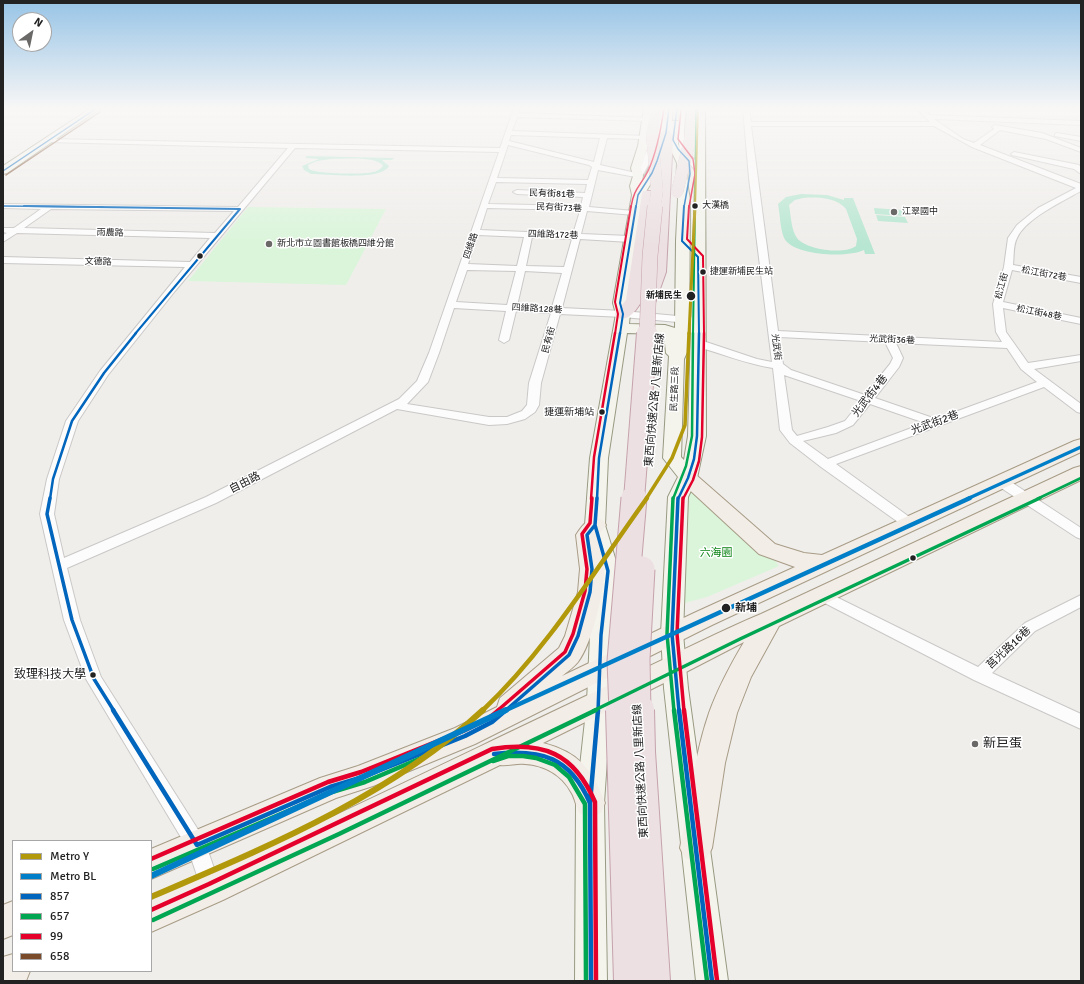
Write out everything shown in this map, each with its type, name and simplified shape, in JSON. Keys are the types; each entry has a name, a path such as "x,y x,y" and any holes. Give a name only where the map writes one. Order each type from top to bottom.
{"highway":[{"path":"621,321 634,301 636,240 648,194 647,154"},
{"name":"東西向快速公路 八里新店線","path":"654,981 639,752 637,659 657,364 660,296 650,256 661,154"},
{"path":"660,296 669,154"},
{"name":"東西向快速公路 八里新店線","path":"630,981 620,661 660,296 677,192 688,154"}],"main road":[{"path":"3,171 29,154"},
{"name":"民生路三段","path":"638,195 635,186 638,176 636,168 646,154"},
{"name":"民生路三段","path":"636,240 634,212 638,195 652,173 657,154"},
{"name":"民生路三段","path":"677,154 682,163 682,188 684,199 682,241 682,319 680,348 676,359 672,458 688,478"},
{"path":"700,154 697,436 694,459 688,478 678,497 672,634 677,696 712,981"},
{"path":"682,241 698,257"},
{"path":"591,981 590,803 599,702 601,635 608,571 595,525 599,458 621,321 671,330 673,333 672,348 676,359"},
{"path":"152,864 330,787 363,777 465,736 672,634 1000,481 1081,445"},
{"path":"152,914 211,888 494,754 675,666 728,638 770,620 1081,472"},
{"path":"688,478 767,549 802,561 823,563"},
{"path":"492,722 569,655 578,636 590,592 592,568 587,535 595,525"},
{"path":"696,848 711,757 723,713 738,675 770,620"},
{"path":"494,754 514,750 541,753 553,758 570,770 582,784 590,803"}],"street":[{"path":"211,888 197,845 94,679 72,620 47,514 53,479 72,421 104,372 286,154"},
{"name":"四維路","path":"422,382 452,305 501,154"},
{"path":"582,154 596,166 638,176 649,154"},
{"name":"民有街","path":"395,405 503,422 514,419 530,411 533,405 535,383 557,310 599,154"},
{"path":"685,154 700,171"},
{"name":"光武街","path":"751,154 786,430 794,440 825,464 910,524"},
{"path":"996,154 1081,187"},
{"path":"1014,154 1076,167 1081,172"},
{"path":"493,180 533,178 591,182"},
{"name":"松江街","path":"1081,187 1041,210 1020,227 1012,238 1008,267 998,304 1001,332 1025,367 1081,410"},
{"name":"民有街81巷","path":"517,192 588,195"},
{"path":"3,206 240,209"},
{"name":"民有街73巷","path":"485,206 634,212"},
{"path":"3,239 49,207"},
{"name":"雨農路","path":"3,230 218,236"},
{"name":"四維路172巷","path":"475,232 636,240"},
{"path":"504,340 529,234"},
{"name":"文德路","path":"3,260 192,265"},
{"path":"465,267 568,270"},
{"name":"松江街72巷","path":"1008,267 1081,280"},
{"name":"松江街48巷","path":"998,304 1081,321"},
{"name":"四維路128巷","path":"452,305 557,310 621,321 682,319 699,321"},
{"name":"光武街36巷","path":"774,334 1010,345"},
{"name":"光武街4巷","path":"794,440 832,430 849,423 869,399 898,358 889,340"},
{"path":"698,344 706,345 755,362 778,366 787,372 936,423"},
{"path":"1025,367 1081,358"},
{"name":"自由路","path":"59,566 211,500 403,401 422,382"},
{"name":"光武街2巷","path":"825,464 1044,383"},
{"path":"1062,395 1081,399"},
{"path":"1000,481 1081,534"},
{"path":"822,595 980,675 1081,722"},
{"name":"莒光路16巷","path":"980,675 1030,627 1081,600"}],"green space":[{"path":"307,156 394,158 392,160 382,160 389,166 384,171 376,174 353,176 311,174 304,170 302,166 319,159 305,158","holes":["331,159 367,159 380,163 383,166 371,173 328,173 309,169 308,165 317,161"]},
{"path":"801,194 827,195 844,200 844,198 853,198 875,254 865,254 864,250 846,254 821,254 798,249 789,244 784,238 778,204 786,197","holes":["803,198 832,200 842,205 846,209 857,239 856,246 851,249 835,251 826,250 808,246 797,238 792,227 789,205 795,200"]},
{"path":"248,207 386,209 346,285 188,281"},
{"path":"874,208 902,210 904,216 875,214"},
{"path":"876,215 905,217 908,223 878,221"},
{"name":"六海園","path":"688,478 767,549 779,566 707,597 681,604"}],"metro line":[{"name":"Y","path":"152,897 293,834 383,785 426,756 467,725 505,689 534,656 657,484 672,458 685,425 698,154"},
{"name":"BL","path":"152,876 593,669 1081,447"}],"transit line":[{"name":"857","path":"3,171 28,154"},
{"name":"658","path":"6,175 37,154"},
{"name":"99","path":"152,859 328,782 361,772 463,731 489,718 565,652 573,634 585,591 587,569 582,534 590,523 594,457 618,314 615,302 633,194 648,171 654,154"},
{"name":"857","path":"591,981 590,803 599,702 601,635 608,571 595,525 599,458 623,314 620,303 638,195 652,173 659,154"},
{"name":"857","path":"683,154 689,161 690,174 684,199 682,241 698,257 699,321 697,436 694,459 688,478 678,497 672,634 676,688 712,981"},
{"name":"99","path":"689,154 693,159 695,174 689,200 687,239 703,256 704,321 702,437 699,461 693,480 683,498 677,634 681,688 717,980"},
{"name":"657","path":"695,154 692,436 686,466 673,496 667,634 671,689 707,981"},
{"name":"857","path":"3,206 240,209"},
{"name":"857","path":"240,209 172,289 104,373 72,421 53,479 47,514 72,620 94,679 197,845 330,787 363,777 465,736 492,722 569,655 578,636 590,592 592,569 587,535 595,525"},
{"name":"657","path":"153,920 277,864 740,639 1081,478"},
{"name":"99","path":"152,910 209,884 492,749 509,746 525,746 541,749 555,754 568,762 579,772 588,786 595,802 596,981"},
{"name":"857","path":"494,754 525,752 553,759 565,766 575,775 590,803"},
{"name":"657","path":"153,869 332,792 365,782 426,756"},
{"name":"657","path":"493,761 508,756 523,756 536,758 555,765 569,777 585,804 586,981"}],"place":[{"name":"大漢橋","path":"695,206"},
{"name":"江翠國中","path":"894,212"},
{"name":"新北市立圖書館板橋四維分館","path":"269,244"},
{"name":"捷運新埔民生站","path":"703,272"},
{"name":"新埔民生","path":"691,296"},
{"name":"捷運新埔站","path":"602,412"},
{"name":"新埔","path":"726,608"},
{"name":"致理科技大學","path":"93,675"},
{"name":"新巨蛋","path":"975,744"}]}
